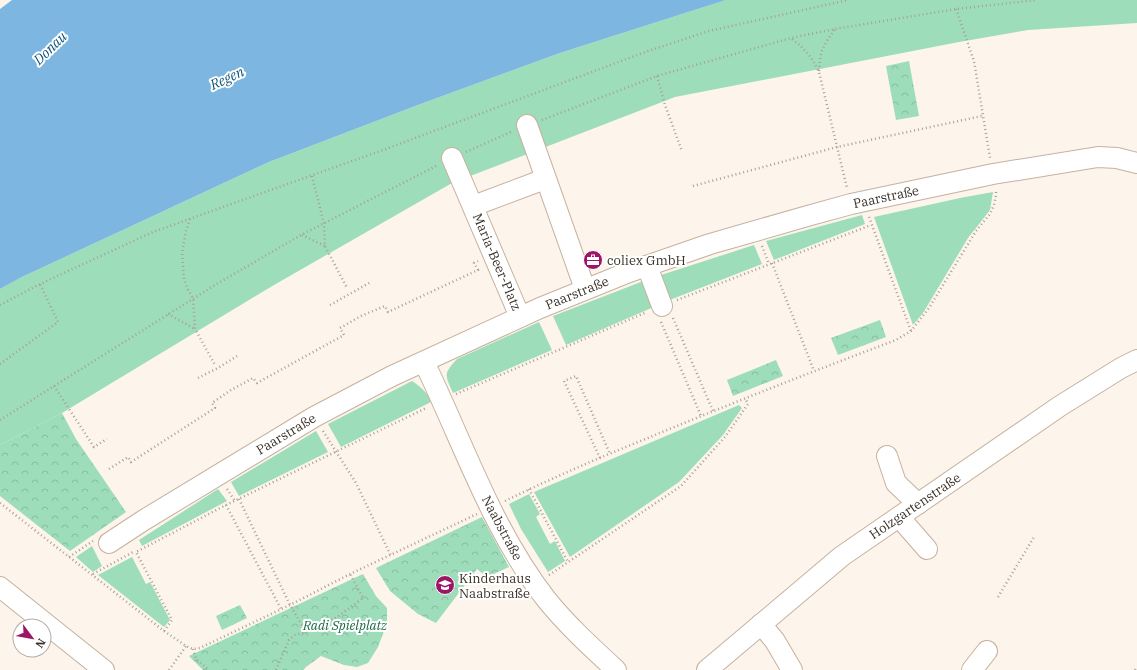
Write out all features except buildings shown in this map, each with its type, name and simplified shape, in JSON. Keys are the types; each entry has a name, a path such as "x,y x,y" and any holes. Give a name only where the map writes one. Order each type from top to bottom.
{"street":[{"path":"527,125 585,289"},
{"name":"Paarstraße","path":"109,543 237,456 314,417 362,382 392,376 417,359 585,289 647,266 683,246 739,228 851,204 878,190 993,174 1098,157 1117,158 1137,163"},
{"name":"Maria-Beer-Platz","path":"452,158 520,317"},
{"name":"Maria-Beer-Platz","path":"473,206 545,179"},
{"path":"647,266 661,306"},
{"name":"Naabstraße","path":"417,359 442,400 490,508 535,584 567,624 616,670"},
{"name":"Holzgartenstraße","path":"707,670 842,556 1060,406 1121,368 1137,360"},
{"path":"887,456 896,483 918,504"},
{"path":"899,517 927,550"},
{"path":"0,587 104,670"},
{"path":"761,624 775,641 792,670"},
{"path":"972,670 987,651"}],"path":[{"path":"0,305 40,284 153,232 312,176 648,51 709,31 848,0"},
{"path":"0,420 193,298 301,235 452,158 527,125 657,76 791,38 835,29 956,9 1037,0"},
{"path":"0,503 164,631 186,646 193,649 200,648 290,605 350,574 529,489 745,398 896,340 911,331 929,308 976,231 990,214 996,195 974,60 956,9"},
{"path":"819,72 820,54 824,43 835,29"},
{"path":"791,38 804,48 810,55 819,72 851,204"},
{"path":"657,76 665,105 682,151"},
{"path":"693,186 837,147 982,116"},
{"path":"312,176 324,224 325,246 347,288"},
{"path":"190,219 182,253 184,279 186,288 193,298 195,329 215,364"},
{"path":"164,631 172,620 136,552 226,505 442,400 661,306 871,225 911,331"},
{"path":"301,235 325,246"},
{"path":"109,469 128,457 131,462 215,408 212,403 231,390 254,378 257,383 344,335 340,328 361,316 384,306 388,312 478,270 474,263 494,255"},
{"path":"772,263 814,371"},
{"path":"330,305 371,282"},
{"path":"0,364 58,322 40,284"},
{"path":"661,306 713,411"},
{"path":"661,306 701,416"},
{"path":"168,314 195,329"},
{"path":"198,378 237,356"},
{"path":"600,458 564,381 576,376 610,454"},
{"path":"54,386 94,447 107,439"},
{"path":"535,584 681,486 725,437 748,404 745,398"},
{"path":"314,417 356,483 390,556"},
{"path":"529,489 568,562"},
{"path":"239,499 290,605 306,632"},
{"path":"226,505 280,609"},
{"path":"998,597 1034,537"},
{"path":"69,557 95,540 109,543"},
{"path":"276,670 289,640 295,635 306,632 336,618 363,598 350,574"},
{"path":"168,670 186,646"},
{"path":"193,649 196,659 209,670"}],"green space":[{"path":"726,0 1137,0 1137,23 1028,30 675,97 452,183 274,285 62,413 0,445 0,289 22,277 269,162 560,53"},
{"path":"909,61 919,116 896,120 886,66"},
{"path":"993,192 990,210 968,238 923,313 913,325 874,217"},
{"path":"862,215 865,224 774,260 766,241"},
{"path":"754,245 762,264 667,301 658,276"},
{"path":"646,280 656,306 566,345 553,316"},
{"path":"880,320 886,337 838,355 831,338"},
{"path":"539,322 552,350 453,393 448,382 447,372 457,359"},
{"path":"776,360 783,376 733,396 727,380"},
{"path":"412,381 428,395 431,402 341,447 328,424"},
{"path":"739,405 742,408 723,435 679,482 570,557 534,492"},
{"path":"62,413 76,439 126,512 70,551 0,496 0,445"},
{"path":"316,431 328,452 239,496 231,482"},
{"path":"218,489 227,501 142,546 139,540"},
{"path":"529,494 540,514 536,517 550,544 555,541 565,561 548,572 521,529 509,504"},
{"path":"482,517 509,567 487,577 477,569 436,623 418,614 390,591 376,568"},
{"path":"92,546 102,566 93,572 76,557"},
{"path":"132,557 146,584 150,582 170,620 164,627 98,575"},
{"name":"Radi Spielplatz","path":"363,574 376,596 387,608 387,623 378,647 368,663 357,667 344,665 321,656 303,670 203,670 189,656"},
{"path":"240,605 247,618 222,630 216,616"}],"water":[{"path":"12,0 726,0 560,53 269,162 22,277 0,289 0,9"}],"place":[{"name":"coliex GmbH","path":"593,260"},
{"name":"Kinderhaus Naabstraße","path":"445,585"}],"water label":[{"name":"Donau","path":"50,48"},
{"name":"Regen","path":"227,78"}]}
